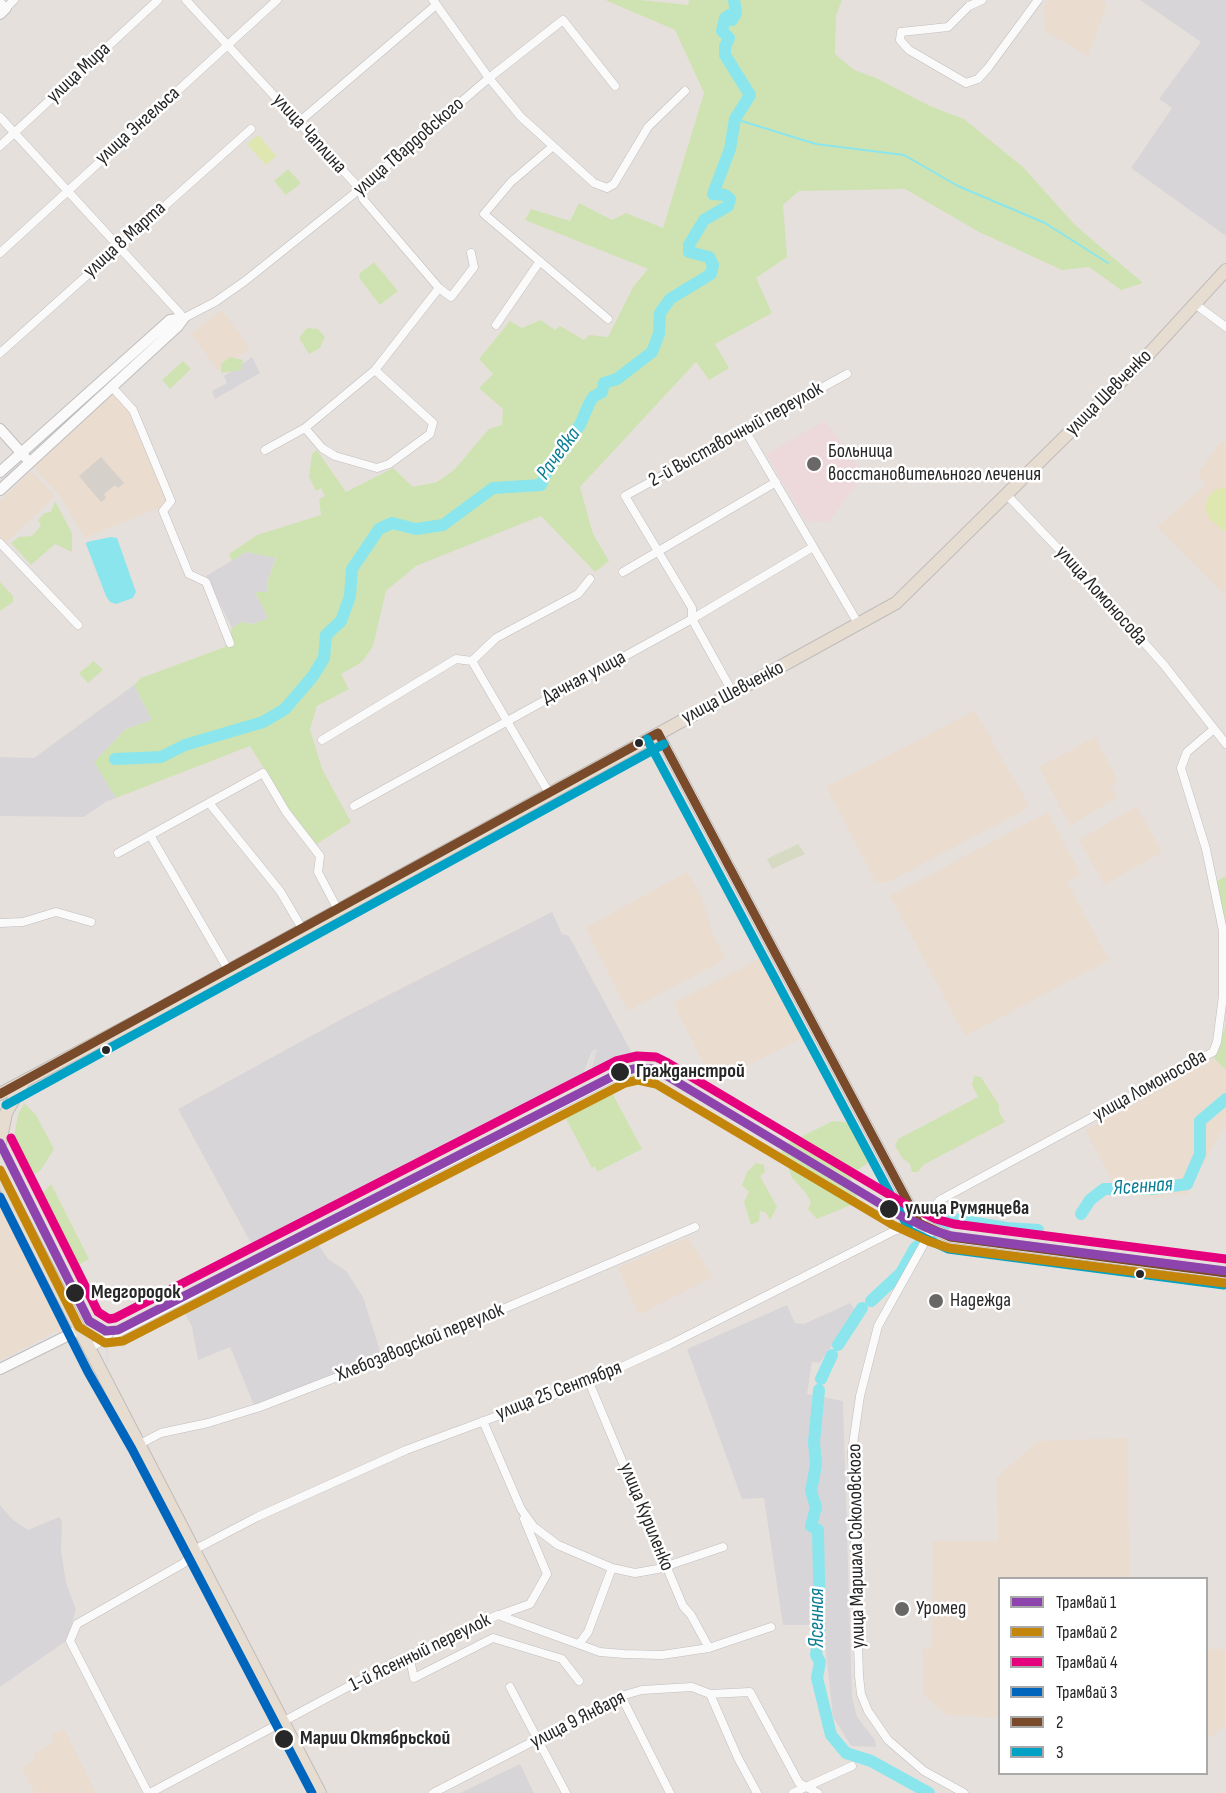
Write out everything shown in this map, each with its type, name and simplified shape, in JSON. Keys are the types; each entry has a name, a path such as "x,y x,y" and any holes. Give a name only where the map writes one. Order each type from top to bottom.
{"main road":[{"name":"улица Шевченко","path":"0,1094 229,971 896,603 1147,356 1226,270"},
{"name":"улица Твардовского","path":"0,490 178,326 183,318"},
{"name":"улица Твардовского","path":"0,472 170,320 183,318"},
{"path":"0,429 29,462"},
{"path":"658,733 919,1223 930,1231 950,1237 1226,1273"},
{"path":"0,1143 6,1113 23,1082"},
{"path":"0,1176 320,1793"},
{"path":"0,1369 79,1330"}],"street":[{"path":"2,8 14,0"},
{"name":"улица Мира","path":"0,146 158,0"},
{"name":"улица Чаплина","path":"186,0 360,189 363,199 439,288 451,297 474,267 471,253"},
{"name":"улица Энгельса","path":"0,253 277,0"},
{"path":"981,0 969,6 948,27 901,32 900,40 909,50 966,83 978,79 988,68 1038,0"},
{"path":"298,122 434,2 489,78 521,117 594,183 607,188 614,184 648,127 685,91"},
{"name":"улица Твардовского","path":"183,318 215,302 245,281 360,189 489,78 563,20 615,86"},
{"path":"0,117 183,318"},
{"name":"улица 8 Марта","path":"0,353 117,246 251,129"},
{"path":"552,147 511,182 484,214 608,319"},
{"path":"496,325 540,261"},
{"path":"265,450 305,428 375,370 439,288"},
{"path":"1195,304 1226,327"},
{"path":"305,428 322,448 334,456 377,468 389,464 430,434 433,423 375,370"},
{"name":"2-й Выставочный переулок","path":"658,551 625,496 746,432 758,422 847,374"},
{"path":"112,387 133,410 171,501 163,511 189,574 206,582 230,643"},
{"path":"746,432 859,625"},
{"path":"623,572 776,482"},
{"name":"улица Ломоносова","path":"1006,494 1100,592 1164,665 1226,744"},
{"path":"0,543 78,625"},
{"name":"Дачная улица","path":"354,806 692,619 813,547"},
{"path":"658,551 692,608 692,619 733,693"},
{"path":"472,661 496,638 578,594 590,579"},
{"path":"321,740 456,659 472,661"},
{"path":"472,661 549,793"},
{"name":"улица Ломоносова","path":"919,1223 940,1200 1213,1052 1217,1042 1223,996 1223,931 1206,849 1182,768 1186,752 1214,729"},
{"path":"118,853 263,773 286,812 320,856 318,872 338,910"},
{"path":"209,803 280,891 303,930"},
{"path":"150,835 229,971"},
{"path":"0,923 23,922 56,912 91,922"},
{"path":"89,1348 626,1071 652,1069 670,1075"},
{"name":"улица 25 Сентября","path":"149,1793 70,1641 77,1624 184,1563 195,1550 310,1492 483,1421 589,1382 669,1346 894,1231 919,1223"},
{"name":"Хлебозаводской переулок","path":"140,1444 161,1433 208,1423 260,1407 407,1350 695,1227"},
{"name":"улица Маршала Соколовского","path":"930,1231 878,1326 860,1396 852,1451 859,1676 861,1694 867,1712 888,1740 924,1771 964,1793"},
{"name":"улица Куриленко","path":"589,1382 683,1606 691,1615 709,1648"},
{"path":"483,1421 547,1574 530,1604 498,1615"},
{"path":"520,1509 534,1527 558,1545 612,1568 635,1573 723,1546"},
{"path":"579,1644 588,1632 612,1568"},
{"name":"1-й Ясенный переулок","path":"149,1793 409,1655 498,1615 600,1652 634,1654 662,1655 709,1648 771,1627"},
{"path":"409,1655 414,1678 492,1638 562,1659 579,1681"},
{"name":"улица 9 Января","path":"433,1793 621,1696 642,1690 692,1687 710,1694 750,1692 799,1783 808,1785 818,1793"},
{"path":"510,1688 566,1793"},
{"path":"710,1694 738,1758 757,1793"},
{"path":"621,1696 670,1793"},
{"path":"793,1793 852,1766"}],"shaded area":[{"path":"1048,0 1101,0 1107,5 1088,56 1045,31 1044,7"},
{"path":"1140,0 1226,0 1226,236 1131,168 1172,108 1159,99 1201,42"},
{"path":"222,310 250,348 218,371 191,333"},
{"path":"252,357 260,373 215,399 212,391 227,383 224,376"},
{"path":"111,393 130,411 168,500 161,507 85,538 59,495 31,465"},
{"name":"Больница восстановительного лечения","path":"825,421 864,474 829,522 806,521 766,454"},
{"path":"1221,441 1226,444 1226,596 1157,527 1206,484 1198,474"},
{"path":"101,457 124,483 118,488 115,485 104,494 106,498 101,502 79,476"},
{"path":"31,471 55,496 6,543 0,537 0,501"},
{"path":"246,552 276,557 267,583 268,592 255,593 269,618 254,624 242,622 232,628 206,576"},
{"path":"134,685 152,720 126,729 95,762 116,798 107,801 84,817 0,816 0,757 34,758"},
{"path":"975,711 1030,807 886,883 876,882 826,787"},
{"path":"1095,737 1118,781 1111,785 1117,797 1070,826 1039,767"},
{"path":"1137,806 1162,852 1104,885 1079,840"},
{"path":"1048,812 1081,875 1067,882 1109,960 965,1036 890,896"},
{"path":"687,872 700,894 713,934 726,959 628,1011 585,928"},
{"path":"552,912 562,934 569,936 633,1055 589,1078 597,1049 592,1051 580,1082 471,1139 467,1132 252,1245 178,1109 353,1013"},
{"path":"765,956 806,1036 713,1083 673,1003"},
{"path":"1214,1058 1226,1070 1226,1124 1186,1195 1164,1195 1164,1198 1116,1195 1114,1185 1085,1130"},
{"path":"0,1203 64,1327 0,1361"},
{"path":"688,1237 712,1277 639,1315 618,1268"},
{"path":"316,1241 328,1259 346,1271 363,1297 382,1357 254,1405 230,1347 198,1360 192,1327 183,1310"},
{"path":"850,1303 857,1313 819,1363 812,1362 807,1394 843,1401 852,1697 857,1717 875,1740 876,1747 851,1746 833,1717 823,1625 783,1625 764,1498 742,1499 687,1349 787,1305 795,1323 804,1324"},
{"path":"1128,1438 1129,1577 998,1577 998,1718 947,1715 923,1695 923,1649 932,1649 933,1541 998,1541 997,1477 1038,1441"},
{"path":"0,1505 13,1520 28,1530 59,1517 62,1521 61,1551 66,1582 76,1610 66,1641 0,1687"},
{"path":"1208,1649 1225,1649 1225,1727 1208,1738"},
{"path":"64,1729 96,1793 35,1793 22,1768 35,1760 33,1755 54,1742 51,1735"},
{"path":"520,1764 534,1793 460,1793"}],"green space":[{"path":"605,0 641,0 688,5 689,0 842,0 836,16 835,54 854,70 876,78 930,106 964,119 1023,167 1075,225 1143,283 1121,290 1089,267 1062,270 979,232 905,189 799,191 783,205 787,257 756,278 772,313 715,344 729,368 709,380 696,362 580,487 593,534 609,561 595,572 541,516 416,566 386,591 373,646 362,662 341,674 349,689 317,706 310,729 322,769 351,822 312,847 250,746 116,798 94,762 126,729 152,720 134,685 141,678 225,647 232,628 242,622 254,624 268,618 255,592 268,592 267,583 276,558 246,552 232,561 229,554 257,535 321,515 319,499 325,496 321,488 316,491 309,477 312,454 317,450 346,492 393,468 413,487 437,482 454,470 489,429 502,425 503,409 479,388 493,374 479,359 510,321 522,328 541,320 555,330 560,326 584,340 589,335 608,337 633,287 648,269 525,220 531,209 570,221 579,203 612,220 626,213 663,228 704,93 675,30"},
{"path":"258,135 276,156 266,165 247,144"},
{"path":"288,169 301,183 286,195 274,181"},
{"path":"374,262 398,291 380,305 359,278 360,273"},
{"path":"307,328 318,329 325,337 320,348 309,354 299,338"},
{"path":"230,357 243,360 241,370 221,373 221,364"},
{"path":"183,361 191,369 170,389 162,380"},
{"path":"1226,487 1226,533 1210,519 1206,511 1207,498 1215,490"},
{"path":"55,501 72,533 72,552 55,544 31,565 11,543 19,537 32,536 41,526 38,520 44,513 51,512"},
{"path":"0,582 13,596 13,602 0,611"},
{"path":"94,661 103,670 88,683 79,673"},
{"path":"798,844 805,854 772,869 767,859"},
{"path":"1226,876 1226,931 1217,881"},
{"path":"1226,991 1226,1070 1214,1058 1225,1028"},
{"path":"974,1076 981,1077 999,1105 999,1112 1005,1122 923,1165 918,1172 912,1172 910,1164 902,1158 895,1146 898,1139 978,1097 972,1085"},
{"path":"611,1091 642,1149 597,1172 595,1166 592,1168 564,1115"},
{"path":"24,1103 36,1115 54,1149 41,1170 30,1178 13,1142 18,1115"},
{"path":"833,1121 852,1123 859,1129 861,1139 868,1144 873,1154 868,1163 850,1175 857,1198 856,1203 817,1219 808,1209 811,1202 805,1192 792,1178 788,1167 778,1159 786,1144"},
{"path":"756,1163 764,1165 765,1172 760,1176 777,1207 770,1220 766,1213 760,1211 759,1221 751,1225 744,1202 749,1192 742,1185 747,1172"},
{"path":"51,1184 89,1259 77,1266 41,1195"}],"water":[{"path":"111,537 117,538 136,592 133,598 116,604 110,602 106,596 86,544"}],"waterway":[{"name":"Рачевка","path":"115,759 161,757 185,745 263,722 285,709 313,676 324,658 326,635 341,621 350,596 352,569 379,529 392,523 416,529 443,525 493,488 541,485 550,464 580,425 593,397 602,392 604,383 617,379 652,352 659,334 660,313 670,299 711,274 713,265 709,257 689,252 689,245 704,220 728,206 730,199 725,195 713,194 730,149 735,119 750,95 725,55 725,47 729,38 722,31 725,18 729,15 732,20 736,13 734,0"},
{"path":"735,119 816,144 904,155 958,186 1045,223 1108,263"},
{"name":"Ясенная","path":"1081,1214 1090,1200 1104,1189 1151,1189 1187,1184 1200,1154 1200,1121 1226,1099"},
{"name":"Ясенная","path":"871,1301 901,1273 915,1248 952,1219 1007,1228 1038,1230"},
{"name":"Ясенная","path":"838,1345 862,1308"},
{"name":"Ясенная","path":"821,1379 832,1355"},
{"name":"Ясенная","path":"819,1390 814,1442 816,1465 811,1491 816,1507 811,1526 818,1530 820,1627 816,1655 820,1662 817,1678 831,1735 846,1753 871,1761 929,1793"}],"tram line":[{"path":"575,1100 583,1087 595,1050"},
{"name":"4","path":"11,1138 98,1312 109,1319 115,1318 616,1061 637,1056 656,1057 668,1063 905,1204 936,1219 954,1224 1226,1259"},
{"name":"1","path":"0,1143 89,1321 106,1331 118,1330 621,1072 637,1068 653,1069 662,1073 899,1215 932,1230 951,1236 1226,1271"},
{"name":"2","path":"0,1170 79,1327 105,1343 123,1341 625,1083 638,1080 656,1084 893,1225 928,1241 949,1248 1224,1283"},
{"path":"453,1140 464,1146 477,1146"},
{"name":"3","path":"0,1197 88,1372 132,1449 312,1793"},
{"path":"262,1240 268,1247 283,1250"},
{"path":"248,1264 253,1258 254,1244"},
{"path":"107,1362 107,1346 116,1331"}],"transit line":[{"name":"2","path":"658,733 919,1223 950,1237 1226,1273"},
{"name":"2","path":"0,1094 658,733"},
{"name":"3","path":"647,739 910,1231 948,1249 1224,1285"},
{"name":"3","path":"6,1105 664,744"}],"place":[{"name":"Больница восстановительного лечения","path":"814,464"},
{"name":"Гражданстрой","path":"620,1072"},
{"name":"улица Румянцева","path":"889,1209"},
{"name":"Медгородок","path":"75,1293"},
{"name":"Надежда","path":"936,1301"},
{"name":"Уромед","path":"902,1609"},
{"name":"Марии Октябрьской","path":"284,1739"}]}
